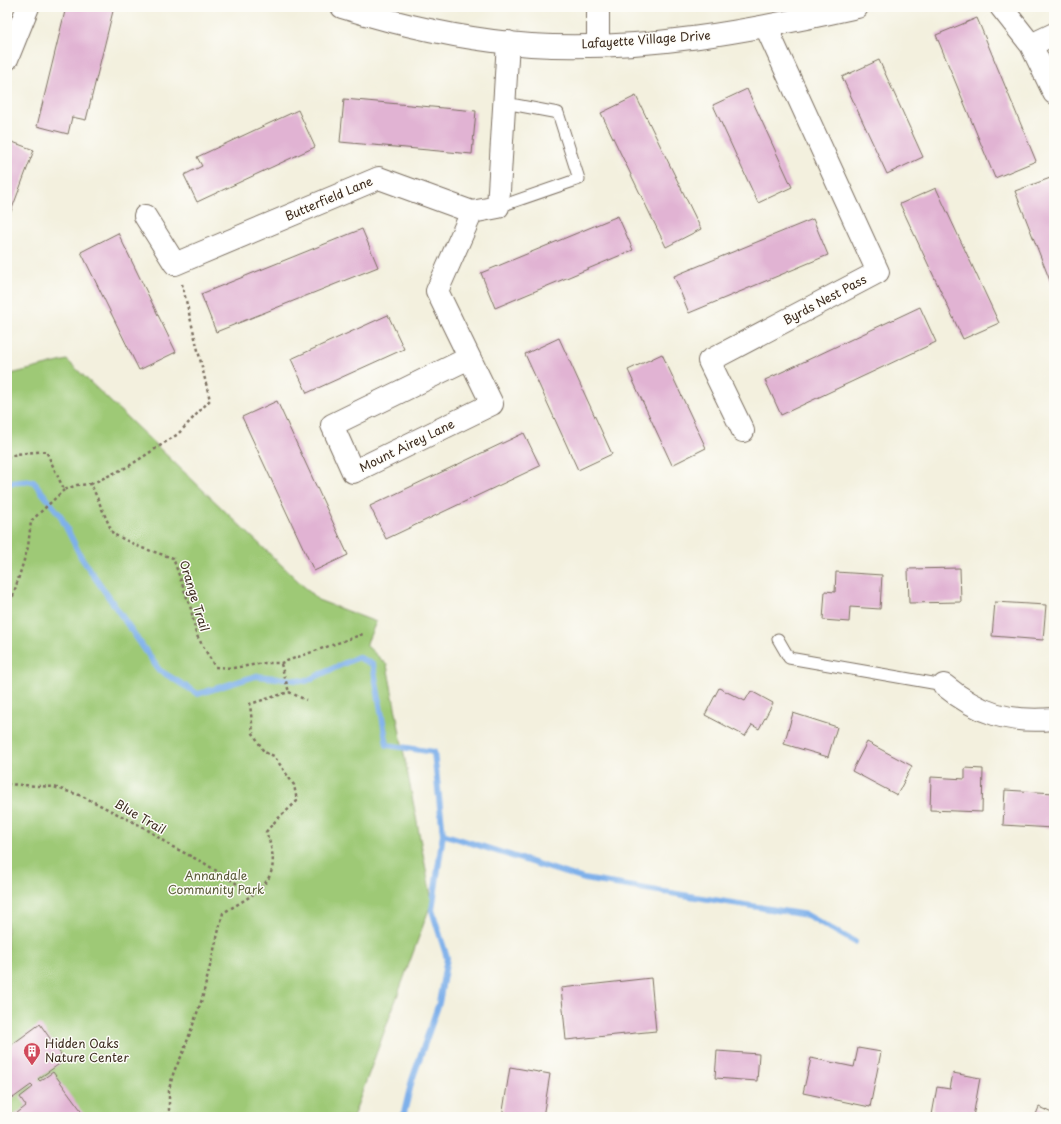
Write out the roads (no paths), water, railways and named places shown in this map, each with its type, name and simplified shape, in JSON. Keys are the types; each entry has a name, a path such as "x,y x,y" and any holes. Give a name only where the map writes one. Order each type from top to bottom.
{"street":[{"path":"7,60 28,7"},
{"name":"Lafayette Village Drive","path":"342,7 409,26 462,36 531,45 598,45 678,40 766,27 857,7"},
{"path":"598,7 598,45"},
{"path":"1001,7 1031,45 1054,93"},
{"name":"Byrds Nest Pass","path":"743,431 709,361 878,272 766,27"},
{"path":"1031,45 1054,34"},
{"path":"472,212 498,207 508,42"},
{"name":"Butterfield Lane","path":"145,216 175,264 379,178 472,212"},
{"name":"Mount Airey Lane","path":"469,358 332,425 353,472 492,404 437,290 472,212"},
{"path":"944,685 963,701 985,712 1007,718 1054,719"}],"lane":[{"path":"498,207 579,179 558,113 505,103"},
{"path":"778,639 789,658 944,685"}],"waterway":[{"path":"7,483 33,481 60,515 81,557 159,670 198,694 256,676 306,681 358,657 373,665 387,745 434,752 443,834 584,879 807,915 855,942"},
{"path":"403,1117 412,1080 439,1003 447,958 432,910 443,834"}],"place":[{"name":"Hidden Oaks Nature Center","path":"32,1066"}],"park label":[{"name":"Annandale Community Park","path":"216,883"}]}
